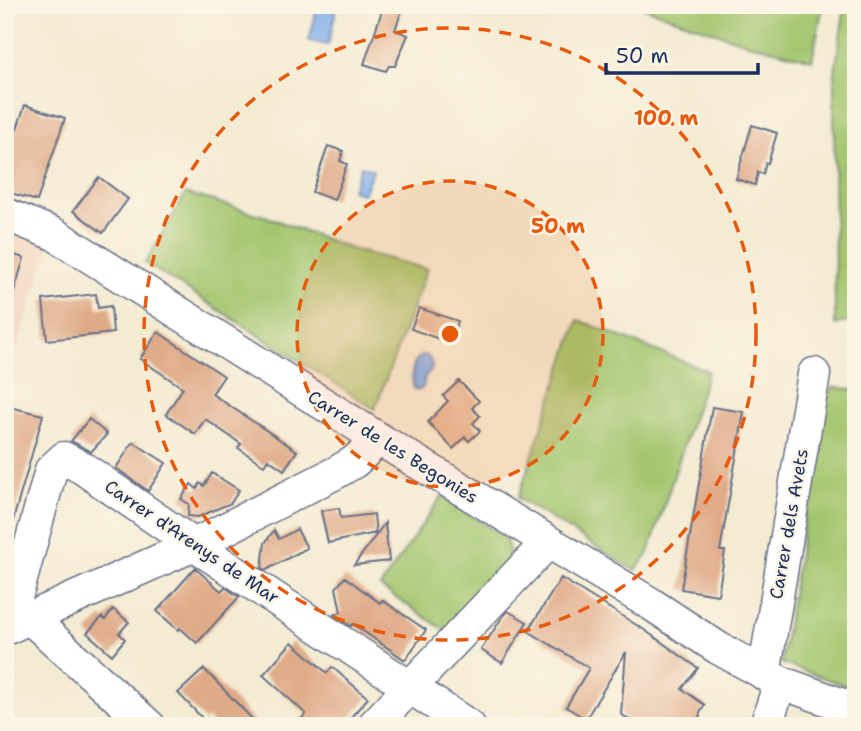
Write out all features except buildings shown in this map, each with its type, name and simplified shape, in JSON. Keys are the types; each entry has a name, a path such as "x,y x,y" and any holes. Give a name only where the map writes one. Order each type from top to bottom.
{"street":[{"name":"Carrer de les Begonies","path":"5,214 54,234 718,648 772,678 856,710"},
{"name":"Carrer dels Avets","path":"766,726 814,374"},
{"path":"149,726 14,624 194,545 337,472 354,462 379,439"},
{"name":"Carrer d'Arenys de Mar","path":"14,624 51,470 64,458 84,468 194,545 470,726"},
{"path":"373,726 548,542"}],"shaded area":[{"path":"5,227 52,241 5,383"}],"green space":[{"path":"636,5 823,5 812,60 740,41"},
{"path":"845,5 856,5 856,319 835,325 834,79"},
{"path":"186,193 267,217 354,250 427,269 375,409 145,263"},
{"path":"578,320 708,371 648,555 635,571 518,498"},
{"path":"833,387 856,390 856,689 781,663 823,406"},
{"path":"442,496 505,538 510,553 505,568 446,631 380,587"}],"water":[{"path":"317,7 336,11 328,45 309,41"},
{"path":"361,166 373,170 363,194 352,190"},
{"path":"426,355 432,362 431,371 425,376 423,387 420,390 414,389 414,364"}]}
